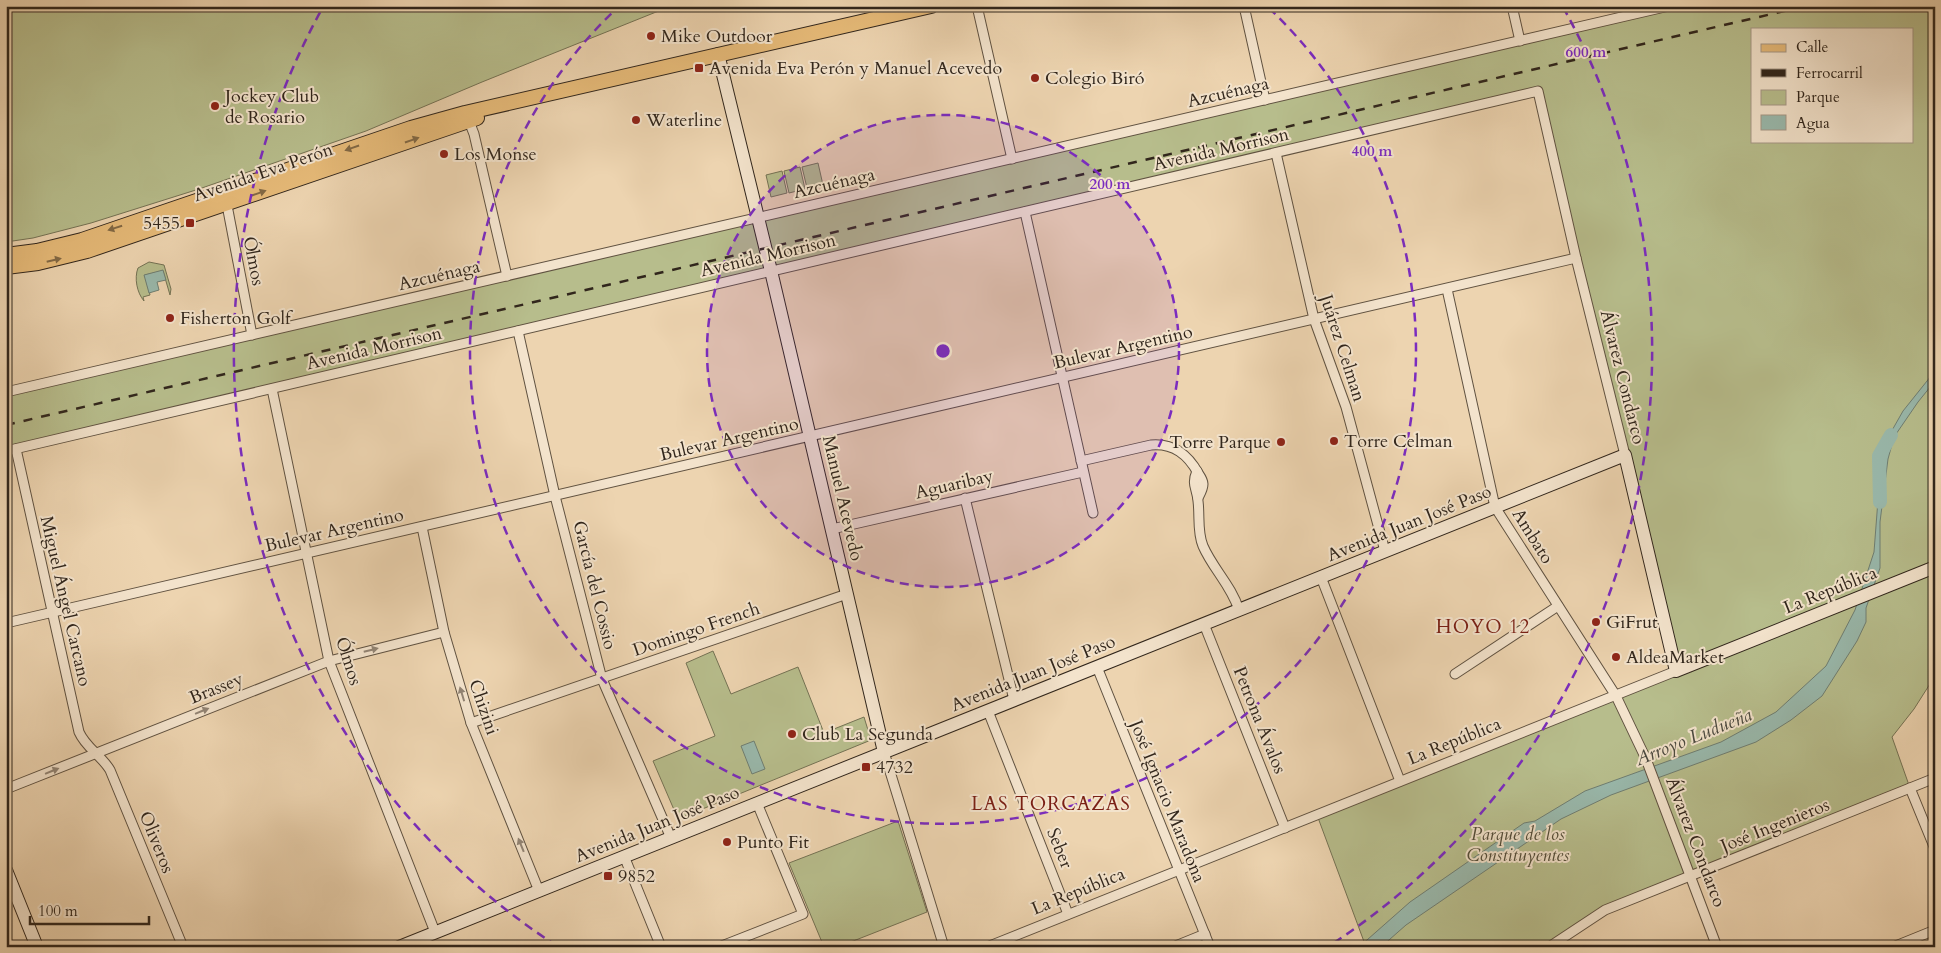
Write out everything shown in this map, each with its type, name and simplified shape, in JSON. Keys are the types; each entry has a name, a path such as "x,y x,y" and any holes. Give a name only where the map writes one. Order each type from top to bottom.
{"main road":[{"name":"Avenida Eva Perón","path":"6,267 62,258 225,198 467,117 718,54 931,6"},
{"name":"Manuel Acevedo","path":"718,54 884,752"},
{"name":"Avenida Eva Perón","path":"6,255 37,251 67,244 225,198"},
{"name":"Avenida Juan José Paso","path":"399,947 1625,455"},
{"name":"Álvarez Condarco","path":"1625,455 1676,671"},
{"name":"La República","path":"1676,671 1935,567"},
{"path":"6,870 37,947"}],"street":[{"path":"977,6 1012,159"},
{"path":"1244,6 1265,100"},
{"path":"1512,6 1520,41"},
{"name":"Azcuénaga","path":"6,392 1668,6"},
{"name":"Avenida Morrison","path":"6,451 1538,91"},
{"name":"Álvarez Condarco","path":"1538,91 1576,258 1625,455"},
{"path":"467,117 474,134 507,276"},
{"name":"Juárez Celman","path":"1276,153 1314,319 1346,408 1385,551"},
{"name":"Ólmos","path":"225,198 252,335"},
{"path":"1025,212 1093,513"},
{"name":"Bulevar Argentino","path":"6,623 1576,258"},
{"name":"Ambato","path":"1447,288 1495,507 1616,696"},
{"name":"García del Cossio","path":"518,331 556,496 602,679 671,838"},
{"name":"Ólmos","path":"272,388 329,660 435,932"},
{"path":"1081,461 1162,444 1190,459 1201,477 1203,486 1198,498 1200,538 1203,547 1232,591 1239,610"},
{"name":"Miguel Ángel Carcano","path":"16,449 79,732 87,746 97,754"},
{"name":"Aguaribay","path":"832,529 1083,472"},
{"path":"965,498 1014,700"},
{"name":"Chizini","path":"422,527 444,632 471,724 539,891"},
{"path":"1321,577 1400,781"},
{"name":"Domingo French","path":"471,724 847,594"},
{"path":"1455,674 1558,606"},
{"name":"Petrona Ávalos","path":"1204,624 1285,828"},
{"name":"Brassey","path":"6,790 329,660 444,632"},
{"name":"José Ignacio Maradona","path":"1097,667 1210,947"},
{"name":"La República","path":"987,947 1676,671"},
{"name":"Álvarez Condarco","path":"1616,696 1646,759 1717,947"},
{"name":"Seber","path":"988,710 1068,914"},
{"name":"Manuel Acevedo","path":"884,752 944,947"},
{"name":"Oliveros","path":"97,754 105,761 110,770 183,947"},
{"name":"José Ingenieros","path":"1549,947 1605,910 1935,778"},
{"path":"1910,788 1935,849"},
{"path":"719,947 803,914 757,803"},
{"path":"624,856 661,947"},
{"path":"1893,947 1935,930"},
{"path":"1173,947 1205,934"}],"green space":[{"name":"Jockey Club de Rosario","path":"6,6 671,6 366,131 199,189 91,223 33,238 6,242"},
{"name":"Parque de los Constituyentes","path":"1669,6 1935,6 1935,676 1914,709 1892,737 1910,788 1605,910 1549,947 1366,947 1317,815 1676,671 1537,91 6,451 6,392"},
{"path":"818,163 823,185 807,188 802,167"},
{"path":"800,167 805,189 789,193 784,171"},
{"path":"782,171 787,193 771,197 766,175"},
{"path":"149,262 164,265 171,289 170,295 163,271 145,275 150,295 143,297 144,301 138,290 136,276 138,268"},
{"name":"Club La Segunda","path":"713,651 731,694 798,667 824,733 864,717 871,740 678,819 653,761 715,736 686,663"},
{"path":"898,821 927,912 838,947 824,947 789,863"}],"water":[{"path":"163,270 166,280 157,282 159,290 149,293 144,275"},
{"name":"Arroyo Ludueña","path":"1935,371 1935,381 1894,437 1888,459 1880,522 1880,568 1866,608 1866,622 1857,641 1822,696 1791,720 1756,742 1611,795 1561,819 1406,925 1381,947 1359,947 1410,902 1524,823 1535,821 1585,791 1721,742 1776,712 1826,666 1855,610 1874,552 1882,448 1903,411"},
{"path":"754,741 765,769 752,774 741,746"}],"waterway":[{"name":"Arroyo Ludueña","path":"1880,502 1879,456 1891,435"}],"railway":[{"path":"6,425 1806,6"}],"place":[{"name":"Mike Outdoor","path":"651,36"},
{"name":"Avenida Eva Perón y Manuel Acevedo","path":"699,68"},
{"name":"Colegio Biró","path":"1035,78"},
{"name":"Jockey Club de Rosario","path":"215,106"},
{"name":"Waterline","path":"636,120"},
{"name":"Los Monse","path":"444,154"},
{"name":"5455","path":"190,223"},
{"name":"Fisherton Golf","path":"170,318"},
{"name":"Torre Celman","path":"1334,441"},
{"name":"Torre Parque","path":"1281,442"},
{"name":"GiFrut","path":"1596,622"},
{"name":"AldeaMarket","path":"1616,657"},
{"name":"Club La Segunda","path":"792,734"},
{"name":"4732","path":"866,767"},
{"name":"Punto Fit","path":"727,842"},
{"name":"9852","path":"608,876"}],"district":[{"name":"HOYO 12","path":"1483,626"},
{"name":"LAS TORCAZAS","path":"1051,803"}]}
